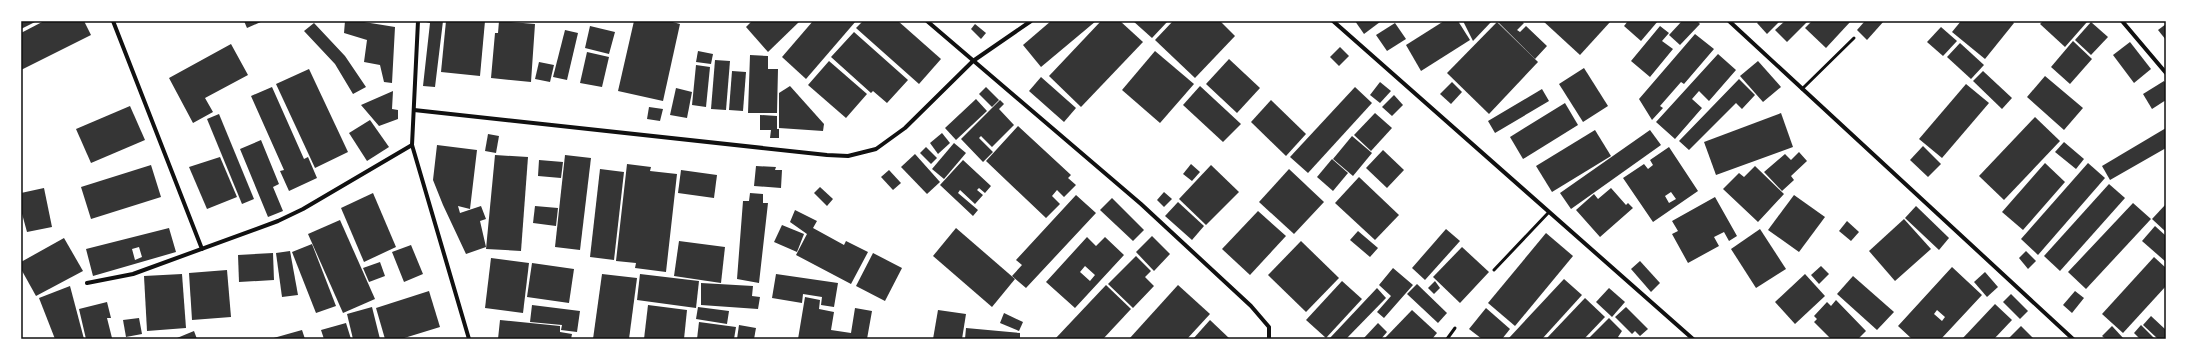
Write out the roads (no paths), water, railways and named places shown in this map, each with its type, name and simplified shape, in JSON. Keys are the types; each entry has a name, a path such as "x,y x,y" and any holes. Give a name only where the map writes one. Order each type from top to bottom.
{"street":[{"path":"113,21 202,249"},
{"path":"418,21 412,144 470,339"},
{"path":"927,21 1141,204 1251,306 1268,327 1269,339"},
{"path":"414,110 827,155 848,156 876,149 905,128 973,61 1031,21"},
{"path":"1333,21 1693,339"},
{"path":"1729,21 2073,339"},
{"path":"2122,21 2166,73"},
{"path":"87,283 133,274 278,221 303,209 412,144"}],"lane":[{"path":"1802,88 1854,38"},
{"path":"1494,270 1549,212"},
{"path":"1447,339 1455,328"}]}
